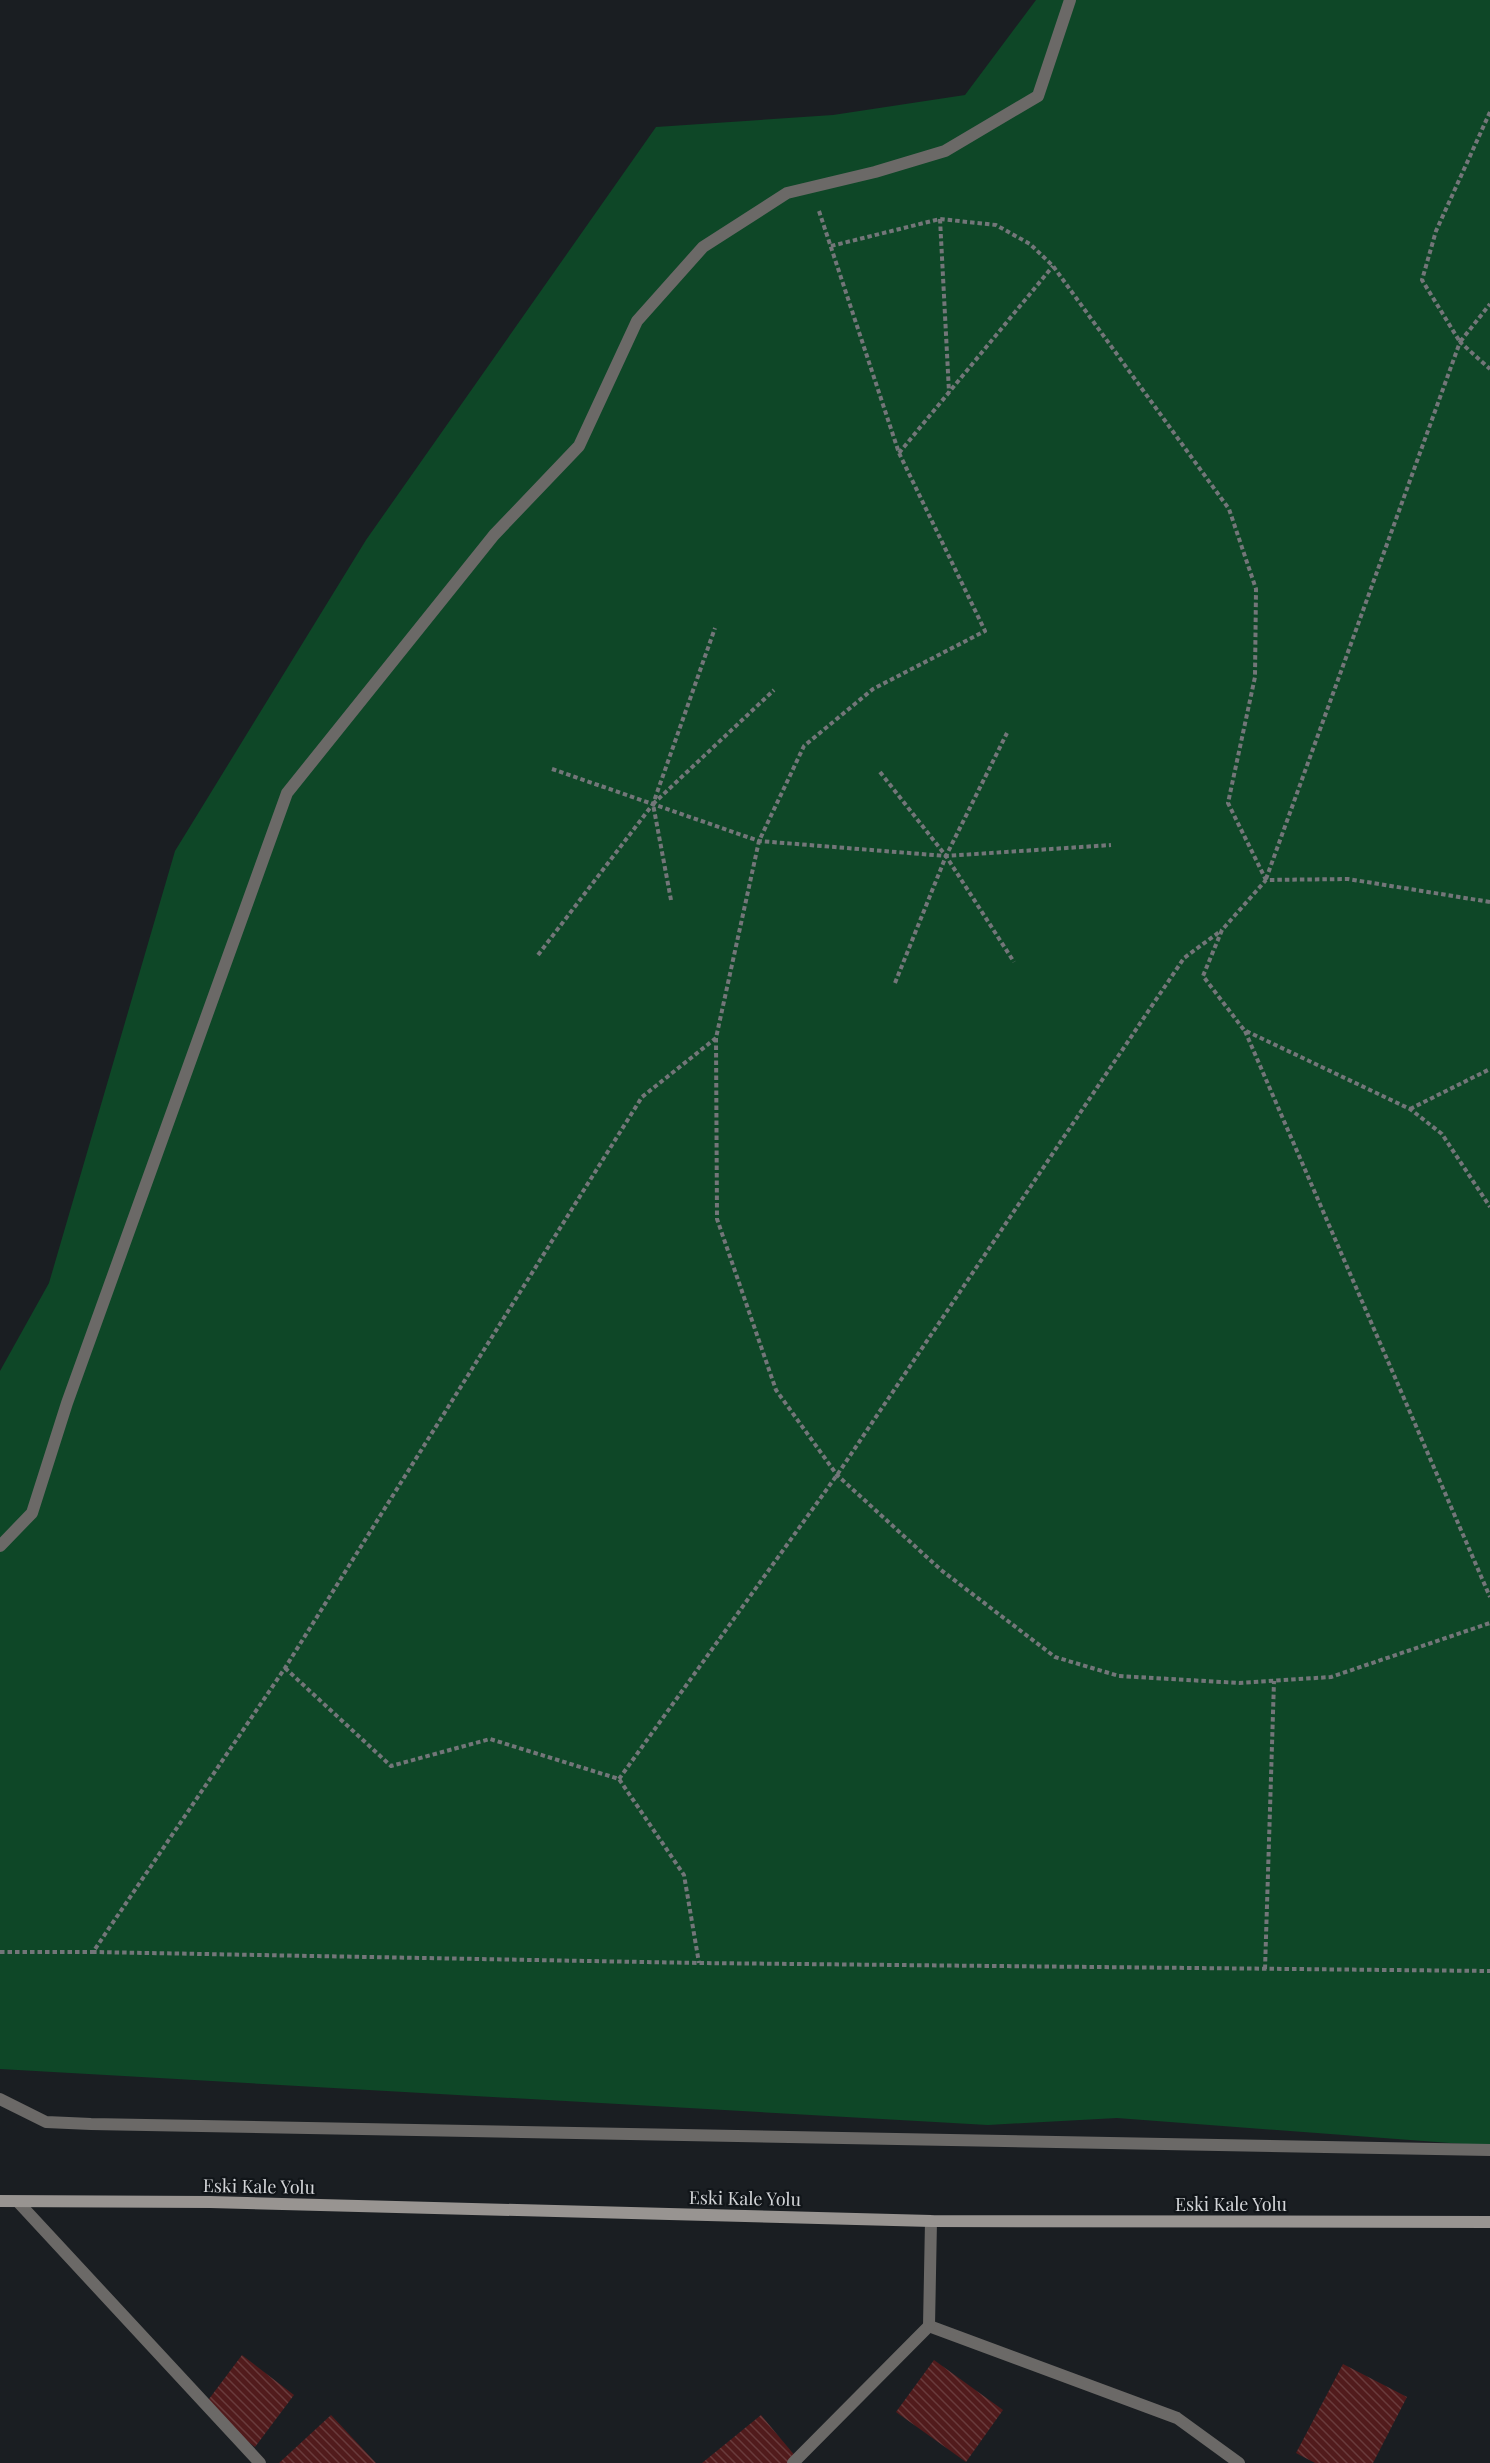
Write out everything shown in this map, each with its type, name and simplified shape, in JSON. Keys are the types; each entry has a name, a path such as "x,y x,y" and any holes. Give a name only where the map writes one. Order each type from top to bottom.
{"street":[{"path":"0,1546 32,1513 71,1391 287,793 494,536 579,446 637,321 702,247 787,193 945,151 1038,96 1070,0"},
{"path":"0,2099 46,2122 92,2124 1490,2150"},
{"name":"Eski Kale Yolu","path":"0,2202 210,2202 931,2221 1490,2222"},
{"path":"19,2203 260,2463"},
{"path":"793,2463 929,2326 931,2221"},
{"path":"929,2326 1177,2418 1239,2463"}],"path":[{"path":"1490,112 1436,231 1422,280 1460,342 1490,369"},
{"path":"811,187 899,453 985,631 873,689 804,746 759,841 716,1038 717,1219 776,1390 837,1474 941,1570 1055,1657 1119,1676 1239,1683 1331,1677 1490,1623"},
{"path":"831,246 940,219 996,225 1030,244 1053,267 1228,509 1256,589 1255,676 1228,803 1266,880"},
{"path":"940,219 949,392"},
{"path":"899,453 1053,267"},
{"path":"619,1779 837,1474 1184,958 1222,930 1266,880 1460,342 1490,304"},
{"path":"671,900 653,804 715,628"},
{"path":"538,955 653,804 774,690"},
{"path":"895,983 946,856 1007,733"},
{"path":"552,769 759,841 946,856 1111,845"},
{"path":"880,772 946,856 1014,962"},
{"path":"1266,880 1348,879 1490,902"},
{"path":"1222,930 1203,976 1245,1030 1490,1597"},
{"path":"1245,1030 1410,1109 1442,1134 1490,1207"},
{"path":"93,1952 285,1668 642,1097 716,1038"},
{"path":"1410,1109 1490,1069"},
{"path":"285,1668 392,1766 489,1739 619,1779 684,1875 699,1963"},
{"path":"1265,1969 1274,1680"},
{"path":"0,1952 699,1963 1490,1971"}],"green space":[{"path":"1036,0 1490,0 1490,2146 1117,2118 988,2125 0,2069 0,1371 49,1283 175,851 366,540 656,127 833,115 965,95"}],"building":[{"path":"242,2355 294,2395 255,2447 203,2407"},
{"path":"934,2360 1003,2410 966,2462 896,2412"},
{"path":"1343,2364 1407,2397 1373,2463 1315,2463 1296,2453"},
{"path":"331,2415 376,2463 279,2463"},
{"path":"761,2415 801,2463 702,2463"}]}
